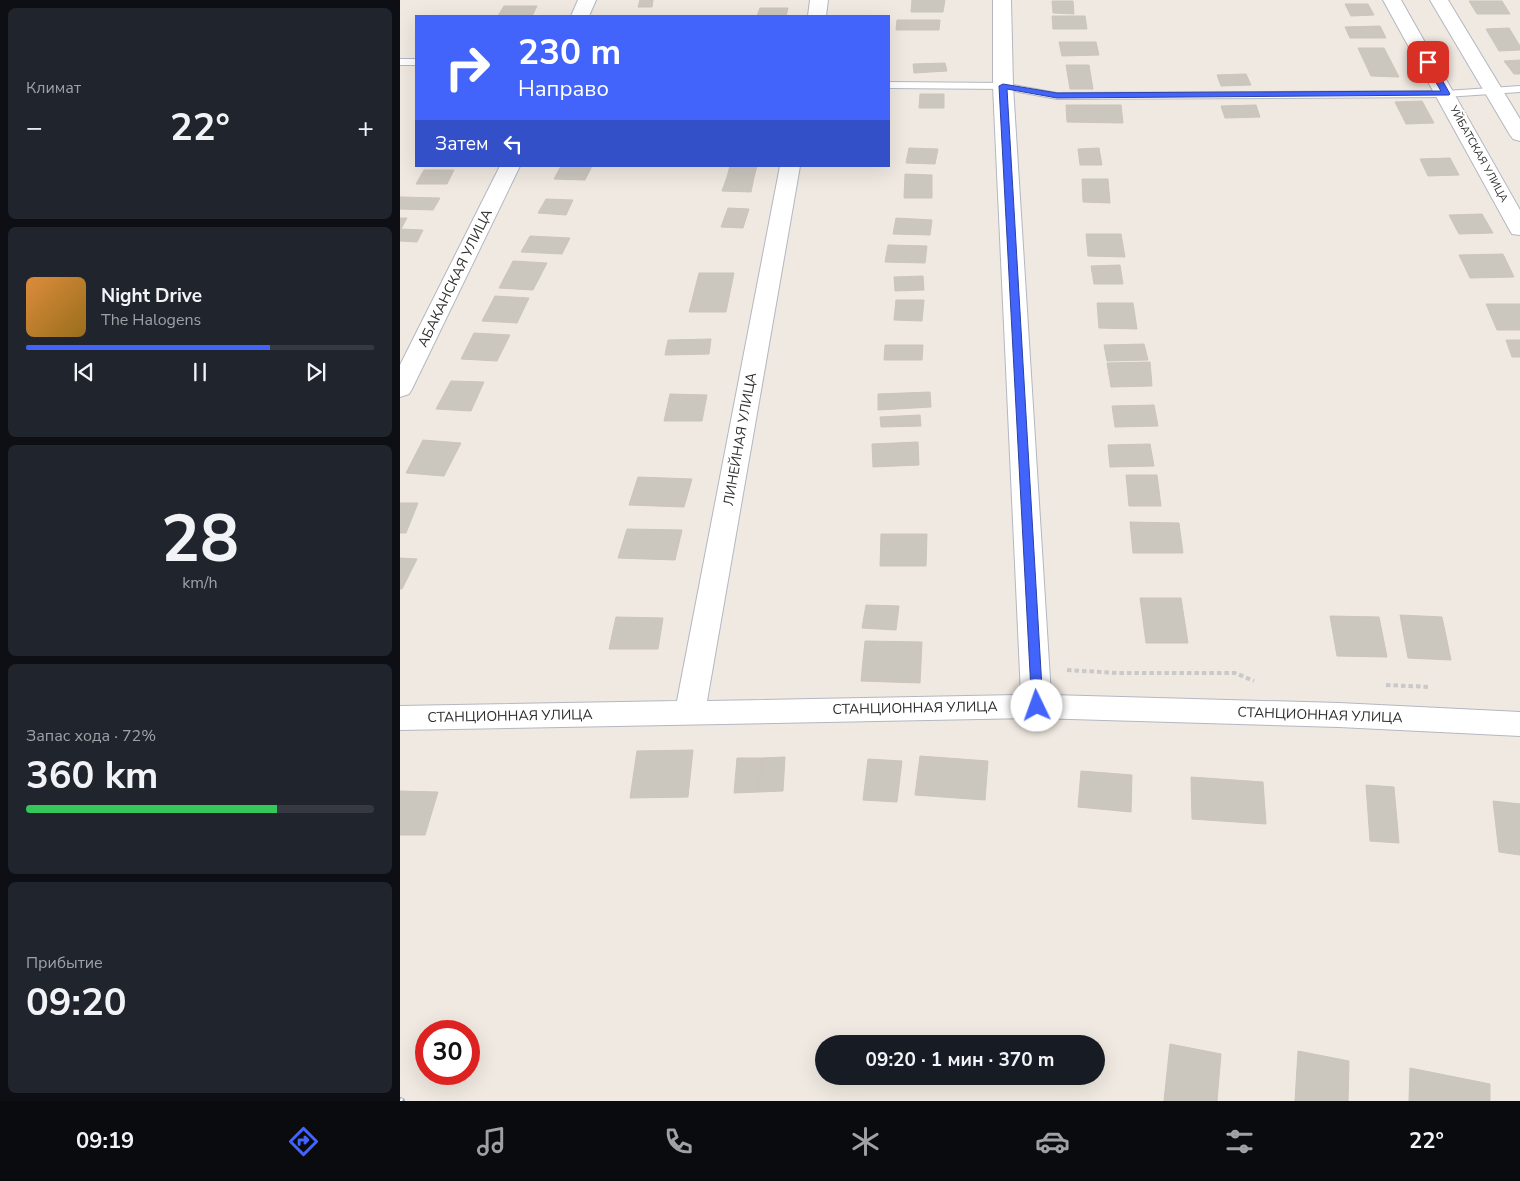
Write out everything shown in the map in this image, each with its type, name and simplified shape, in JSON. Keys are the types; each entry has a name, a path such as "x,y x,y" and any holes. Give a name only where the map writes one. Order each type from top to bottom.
{"street":[{"path":"580,15 587,0"},
{"path":"816,15 819,0"},
{"path":"1002,0 1003,86 1037,706"},
{"name":"УЙБАТСКАЯ УЛИЦА","path":"1392,0 1520,229"},
{"path":"1439,0 1520,135"},
{"name":"АБАКАНСКАЯ УЛИЦА","path":"400,389 510,167"},
{"name":"ЛИНЕЙНАЯ УЛИЦА","path":"690,712 790,167"},
{"name":"СТАНЦИОННАЯ УЛИЦА","path":"400,718 1037,706 1329,715 1520,724"}],"lane":[{"path":"400,62 415,62"},
{"path":"890,85 1003,86 1057,96 1446,94 1493,89 1520,89"}],"building":[{"path":"640,0 653,0 652,7 638,7"},
{"path":"912,0 945,0 943,12 911,12"},
{"path":"1052,1 1073,1 1074,14 1053,13"},
{"path":"1469,1 1502,1 1510,14 1477,14"},
{"path":"1345,4 1368,4 1374,15 1351,16"},
{"path":"504,6 537,6 532,15 499,15"},
{"path":"760,8 788,8 786,15 757,15"},
{"path":"1052,16 1085,16 1087,29 1053,29"},
{"path":"897,20 940,20 939,30 896,30"},
{"path":"1380,26 1386,38 1350,38 1345,27"},
{"path":"1509,28 1520,46 1520,50 1499,51 1486,29"},
{"path":"1059,42 1096,42 1099,55 1062,56"},
{"path":"1358,48 1384,48 1399,77 1371,76"},
{"path":"1520,60 1520,74 1514,74 1504,61"},
{"path":"945,63 947,71 914,73 913,64"},
{"path":"1066,65 1089,65 1093,89 1070,89"},
{"path":"1246,74 1251,85 1221,86 1217,75"},
{"path":"920,94 944,94 944,108 919,108"},
{"path":"1422,101 1434,123 1406,124 1395,102"},
{"path":"1066,105 1121,105 1123,123 1067,122"},
{"path":"1256,105 1260,117 1225,118 1221,106"},
{"path":"909,148 938,149 935,164 906,163"},
{"path":"1099,148 1102,165 1080,165 1078,149"},
{"path":"1450,158 1459,175 1428,176 1420,159"},
{"path":"560,167 592,167 585,180 554,179"},
{"path":"730,167 757,167 754,177 727,177"},
{"path":"424,170 454,170 447,184 416,184"},
{"path":"905,174 932,175 932,198 904,198"},
{"path":"727,177 754,177 751,192 722,191"},
{"path":"1082,179 1108,179 1110,203 1083,202"},
{"path":"400,197 440,198 433,210 400,209"},
{"path":"546,199 573,200 566,215 538,213"},
{"path":"728,208 749,209 743,228 721,227"},
{"path":"1482,214 1493,233 1459,234 1449,215"},
{"path":"400,218 407,218 401,229 423,230 417,242 400,241"},
{"path":"896,218 932,220 930,235 893,234"},
{"path":"1086,234 1121,234 1125,257 1088,256"},
{"path":"530,236 570,238 562,254 521,252"},
{"path":"888,245 927,246 925,263 885,262"},
{"path":"1503,254 1514,277 1470,278 1459,255"},
{"path":"513,261 547,263 533,290 499,288"},
{"path":"1120,265 1123,284 1094,284 1091,266"},
{"path":"699,273 734,273 726,312 689,312"},
{"path":"923,276 924,290 895,291 894,277"},
{"path":"495,296 529,298 517,323 482,321"},
{"path":"896,300 924,300 922,321 894,320"},
{"path":"1097,303 1133,303 1137,329 1099,328"},
{"path":"1486,304 1520,304 1520,330 1497,330"},
{"path":"474,333 510,335 497,361 461,359"},
{"path":"711,339 709,354 665,355 668,340"},
{"path":"1506,340 1520,340 1520,357 1512,357"},
{"path":"1144,344 1148,360 1107,361 1104,345"},
{"path":"885,345 923,345 922,360 884,360"},
{"path":"1150,362 1152,386 1111,387 1107,363"},
{"path":"451,381 484,382 471,411 436,409"},
{"path":"930,392 931,407 878,410 878,394"},
{"path":"670,394 707,395 702,421 664,421"},
{"path":"1154,405 1158,426 1115,427 1112,406"},
{"path":"920,415 921,426 881,427 880,417"},
{"path":"423,440 461,443 444,476 406,473"},
{"path":"918,442 919,465 873,467 872,444"},
{"path":"1150,444 1154,466 1110,467 1108,445"},
{"path":"1126,475 1157,475 1161,506 1129,506"},
{"path":"638,477 692,479 684,507 629,505"},
{"path":"400,503 418,503 406,533 400,533"},
{"path":"1130,522 1179,523 1183,553 1133,553"},
{"path":"627,529 682,530 675,560 618,558"},
{"path":"881,534 927,534 926,566 880,566"},
{"path":"400,558 417,559 402,589 400,589"},
{"path":"1140,598 1181,598 1188,643 1146,643"},
{"path":"866,605 899,606 896,630 862,628"},
{"path":"1400,615 1442,617 1451,660 1408,658"},
{"path":"1330,616 1379,617 1387,657 1337,656"},
{"path":"616,617 663,618 658,649 609,649"},
{"path":"865,641 922,642 920,683 861,681"},
{"path":"693,750 688,797 630,798 637,751"},
{"path":"920,756 988,761 985,800 915,795"},
{"path":"785,757 783,791 759,792 761,758"},
{"path":"737,758 761,758 759,792 734,793"},
{"path":"868,759 902,761 897,802 863,800"},
{"path":"1081,771 1132,775 1131,812 1078,807"},
{"path":"1191,777 1263,782 1266,824 1192,819"},
{"path":"1366,785 1394,787 1399,843 1370,841"},
{"path":"400,791 438,792 425,835 400,835"},
{"path":"1493,801 1520,804 1520,855 1499,852"},
{"path":"1170,1044 1221,1054 1217,1101 1164,1101"},
{"path":"1298,1051 1349,1061 1348,1101 1295,1101"},
{"path":"1410,1068 1490,1084 1490,1101 1409,1101"}],"route":[{"path":"1037,706 1003,86 1057,96 1446,94 1428,62"}]}
